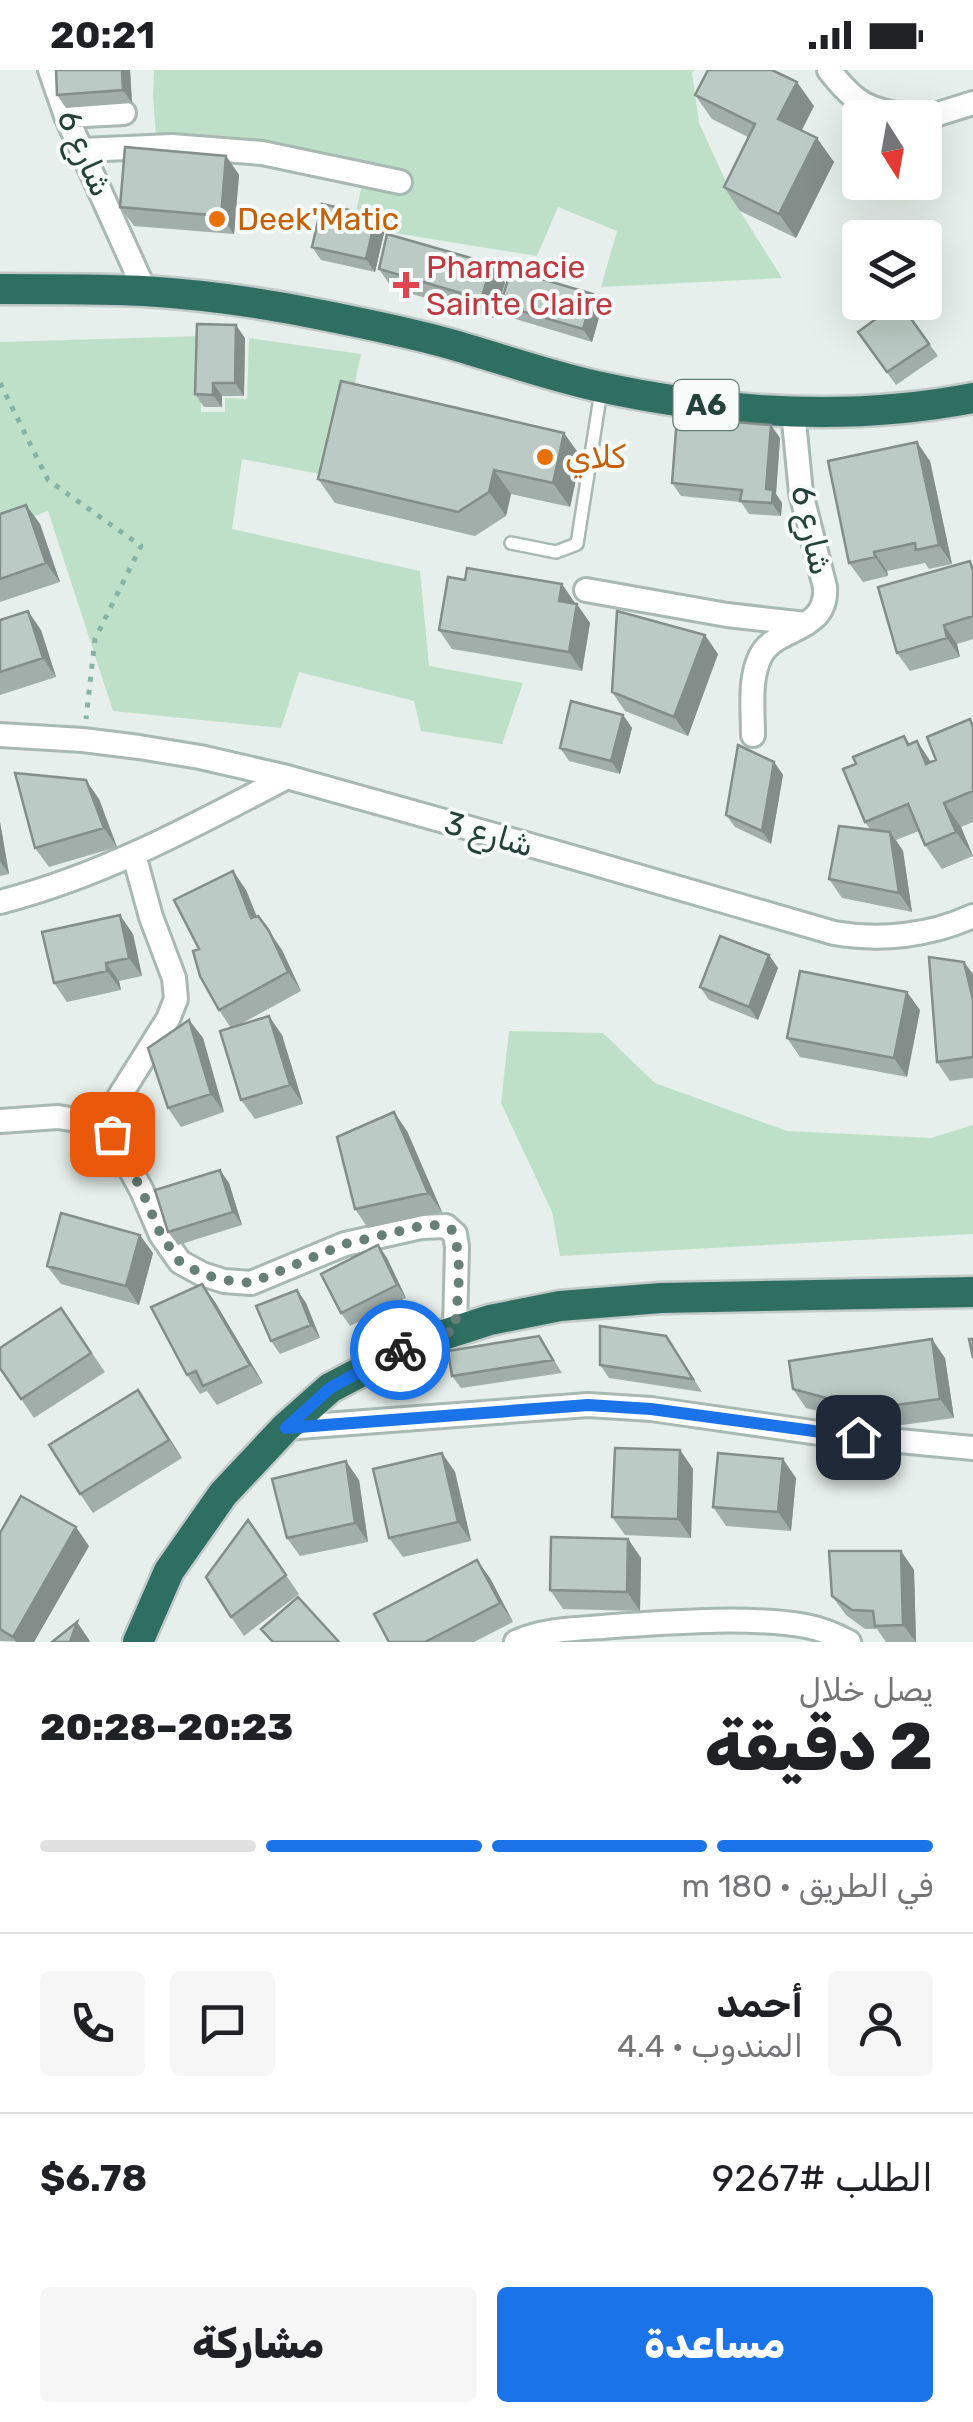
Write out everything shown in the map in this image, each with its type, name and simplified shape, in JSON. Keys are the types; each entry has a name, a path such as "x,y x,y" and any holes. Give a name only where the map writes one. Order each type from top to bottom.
{"highway":[{"name":"A6","path":"0,289 145,291 329,316 445,343 602,387 734,408 818,413 973,398"},
{"path":"138,1642 169,1571 224,1494 330,1388 412,1344 543,1308 661,1298 973,1292"}],"street":[{"name":"شارع 6","path":"50,70 66,116 145,291"},
{"path":"829,70 855,100"},
{"path":"942,113 973,103"},
{"path":"66,116 124,113"},
{"path":"82,150 172,146 262,152 400,182"},
{"name":"شارع 6","path":"753,735 753,682 759,658 765,649 820,613 826,594 801,493 793,412"},
{"path":"586,590 728,615 806,624"},
{"name":"شارع 3","path":"0,735 83,740 200,757 287,777 834,933 858,937 904,935 973,916"},
{"path":"0,902 45,890 134,856 287,777"},
{"path":"102,1124 168,1019 176,999 174,978 134,856"},
{"path":"0,1121 58,1117 102,1124 112,1134 161,1235 180,1262 224,1280 251,1283 345,1244 421,1226 441,1225 452,1230 458,1263 455,1330"},
{"path":"286,1428 588,1405 651,1409 826,1434 973,1448"},
{"path":"516,1642 568,1630 726,1621 811,1626 850,1642"}],"lane":[{"path":"511,543 556,552 577,544 602,387"}],"path":[{"path":"0,383 48,480 142,546 96,639 83,740"}],"green space":[{"path":"154,70 695,70 692,73 699,123 738,208 782,278 601,287 617,231 558,207 537,256 388,232 388,226 354,219 362,185 408,191 411,179 156,137"},
{"path":"201,336 201,412 225,412 225,398 247,399 249,338 361,354 335,477 242,459 232,529 420,571 429,666 523,683 502,744 421,731 414,701 299,672 281,728 113,711 48,511 0,529 0,342"},
{"path":"509,1031 603,1033 655,1083 787,1131 931,1138 973,1125 973,1234 560,1256 552,1212 501,1103"}],"building":[{"path":"56,70 122,70 123,90 57,95"},
{"path":"708,70 772,70 797,82 778,119 817,138 779,214 724,187 755,124 695,95"},
{"path":"125,147 226,156 221,216 120,207"},
{"path":"322,204 376,216 366,259 312,247"},
{"path":"387,234 492,264 481,299 379,269"},
{"path":"511,270 593,294 583,329 500,305"},
{"path":"874,320 912,320 929,344 887,372 858,332"},
{"path":"197,324 236,325 235,383 213,383 213,395 195,394"},
{"path":"341,381 564,433 553,483 494,470 489,492 458,512 318,479"},
{"path":"677,417 771,425 766,489 773,490 772,503 740,501 742,490 672,483"},
{"path":"917,442 939,545 916,550 915,543 874,552 875,557 849,563 828,461"},
{"path":"26,505 46,563 0,579 0,514"},
{"path":"970,561 973,616 944,625 947,638 897,653 878,587"},
{"path":"467,568 562,584 559,601 577,604 569,652 439,630 448,577 465,580"},
{"path":"28,611 43,658 0,672 0,620"},
{"path":"617,611 705,635 674,717 612,692"},
{"path":"571,701 623,715 611,761 560,748"},
{"path":"970,719 973,791 944,803 956,832 925,845 908,804 865,822 843,769 856,764 853,757 904,736 908,745 917,741 926,764 936,760 927,737"},
{"path":"738,745 774,762 762,831 726,815"},
{"path":"15,773 86,780 104,828 35,848"},
{"path":"839,826 890,832 899,893 829,879"},
{"path":"233,871 251,918 258,916 269,931 288,972 219,1010 200,976 193,951 199,949 174,900"},
{"path":"120,915 129,958 106,963 107,971 54,983 42,932"},
{"path":"720,936 769,955 749,1007 700,987"},
{"path":"929,957 964,962 973,1000 973,1057 937,1062"},
{"path":"800,971 907,992 894,1058 787,1038"},
{"path":"269,1016 290,1085 241,1100 220,1031"},
{"path":"189,1020 211,1094 168,1108 148,1048"},
{"path":"394,1112 428,1193 355,1209 337,1137"},
{"path":"220,1170 233,1212 168,1232 155,1190"},
{"path":"61,1213 140,1235 126,1286 47,1266"},
{"path":"378,1245 397,1285 341,1313 321,1274"},
{"path":"202,1284 250,1365 203,1386 196,1371 187,1375 151,1307"},
{"path":"297,1290 311,1325 271,1341 256,1306"},
{"path":"61,1308 91,1353 21,1399 0,1368 0,1348"},
{"path":"600,1326 666,1336 693,1379 600,1365"},
{"path":"539,1336 553,1360 452,1376 448,1351"},
{"path":"932,1339 940,1399 867,1409 793,1389 789,1361"},
{"path":"138,1390 169,1440 80,1494 49,1445"},
{"path":"615,1448 680,1450 678,1519 612,1517"},
{"path":"442,1453 458,1522 389,1538 373,1469"},
{"path":"718,1453 783,1459 778,1512 713,1507"},
{"path":"346,1461 355,1523 287,1538 272,1479"},
{"path":"21,1496 76,1527 13,1637 0,1629 0,1533"},
{"path":"248,1520 286,1575 231,1617 206,1577"},
{"path":"551,1537 628,1539 627,1592 550,1590"},
{"path":"829,1551 901,1551 903,1625 875,1626 873,1611 852,1610 832,1596"},
{"path":"477,1560 500,1603 425,1642 389,1642 374,1614"},
{"path":"298,1597 339,1642 273,1642 261,1629"},
{"path":"77,1622 70,1642 52,1642"}],"way so far":[{"path":"112,1134 161,1235 180,1262 202,1274 251,1283 345,1244 421,1226 441,1225 452,1230 458,1263 455,1330 400,1350"}],"place":[{"name":"Deek'Matic","path":"217,219"},
{"name":"Pharmacie Sainte Claire","path":"406,285"},
{"name":"كلاي","path":"545,457"}],"route":[{"path":"400,1350 330,1388 286,1428 588,1405 651,1409 858,1437"}]}
